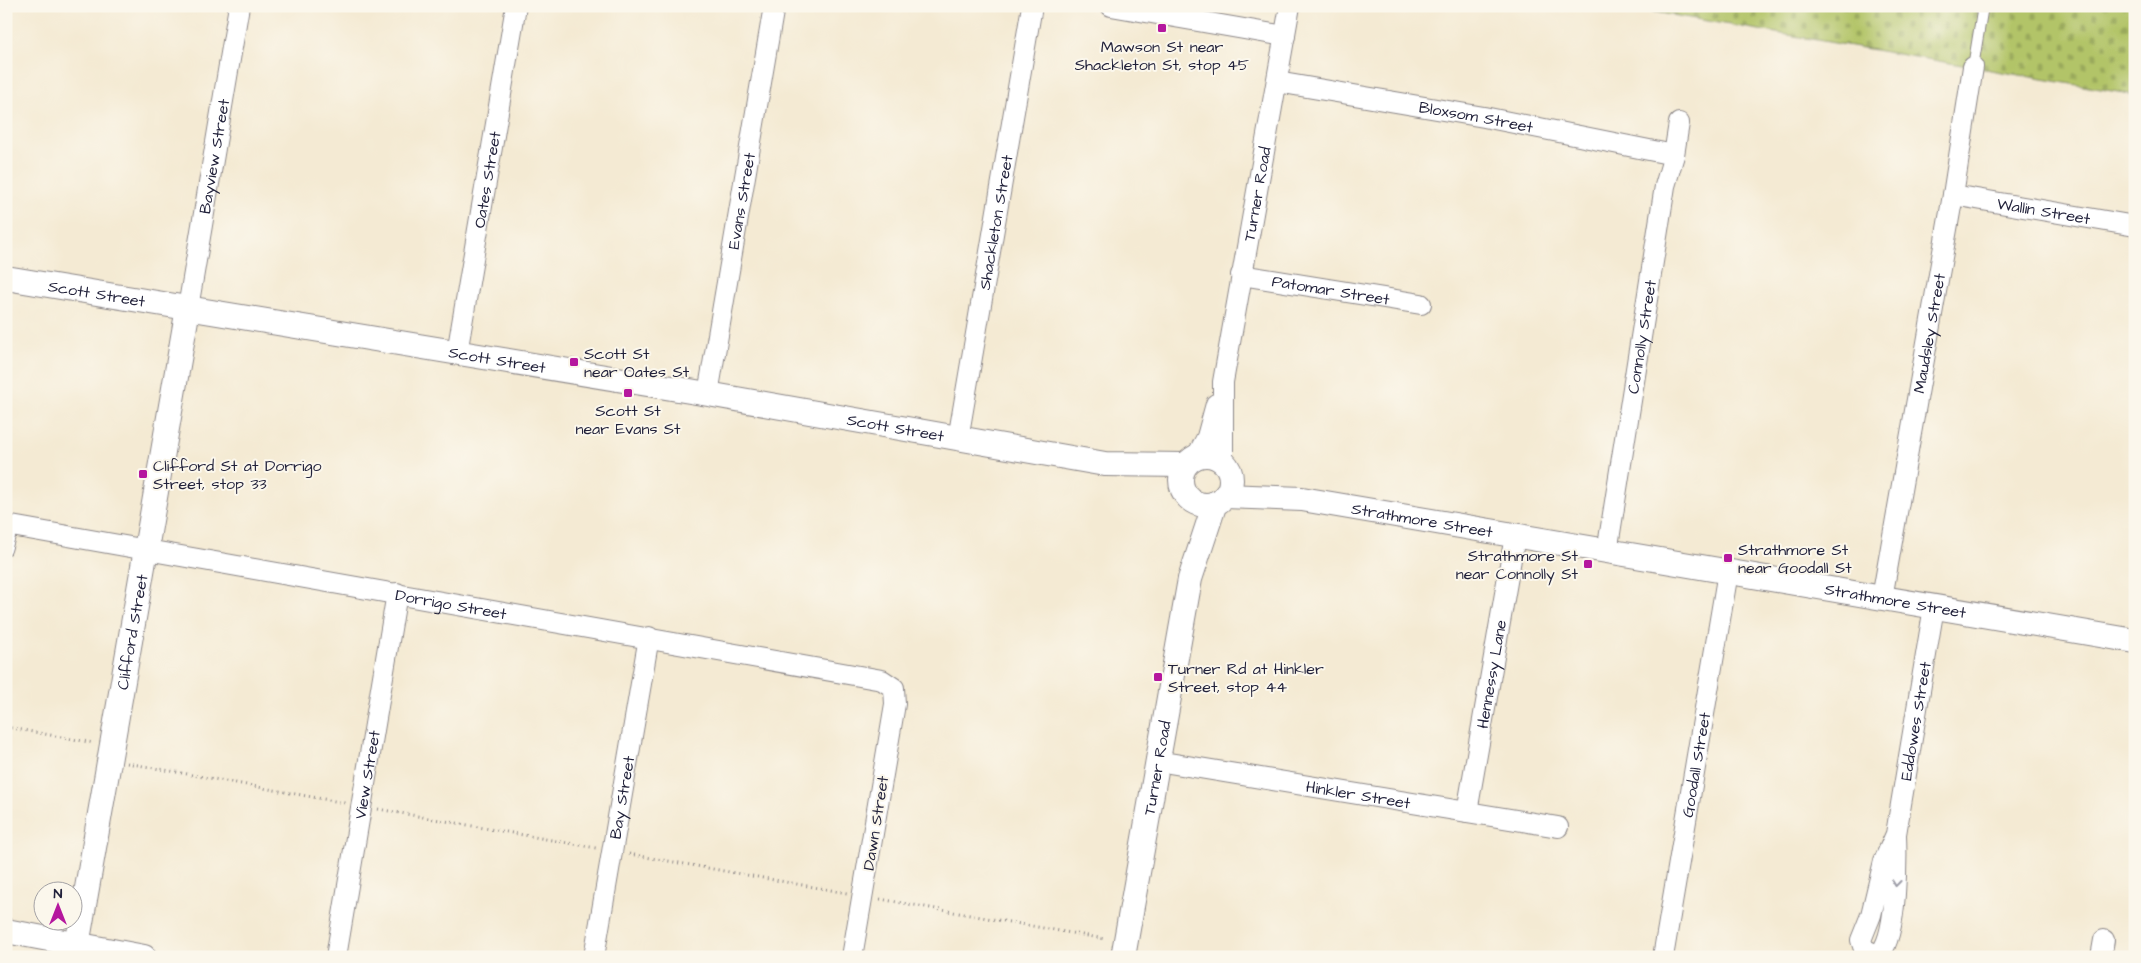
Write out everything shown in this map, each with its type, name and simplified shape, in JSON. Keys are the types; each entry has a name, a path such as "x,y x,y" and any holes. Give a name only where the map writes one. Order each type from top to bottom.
{"street":[{"name":"Bayview Street","path":"188,308 240,6"},
{"name":"Oates Street","path":"457,353 516,6"},
{"name":"Evans Street","path":"708,394 774,6"},
{"name":"Shackleton Street","path":"958,438 1032,6"},
{"path":"1111,6 1285,36"},
{"name":"Turner Road","path":"1123,957 1190,579 1192,522 1188,477 1207,436 1223,382 1290,6"},
{"name":"Maudsley Street","path":"1882,598 1953,195 1973,67"},
{"name":"Bloxsom Street","path":"1277,82 1484,117 1674,155"},
{"name":"Connolly Street","path":"1607,552 1665,186 1674,155 1679,123"},
{"name":"Wallin Street","path":"1953,195 2135,226"},
{"name":"Patomar Street","path":"1241,275 1421,304"},
{"name":"Scott Street","path":"6,278 708,394 958,438 1105,464 1142,478 1188,477"},
{"name":"Clifford Street","path":"76,950 188,308"},
{"name":"Turner Road","path":"1190,579 1220,500 1230,489 1226,466 1223,382"},
{"path":"1220,500 1201,504 1188,477 1210,454 1226,466"},
{"name":"Strathmore Street","path":"1226,466 1248,480 1270,485 1302,498"},
{"name":"Strathmore Street","path":"1220,500 1302,498 1607,552 2135,641"},
{"name":"Dorrigo Street","path":"10,525 649,637 882,680 894,688"},
{"name":"Hennessy Lane","path":"1467,812 1516,536"},
{"name":"Goodall Street","path":"1663,957 1728,572"},
{"name":"View Street","path":"336,957 397,593"},
{"name":"Eddowes Street","path":"1883,954 1888,938 1896,885 1896,834 1934,607"},
{"name":"Bay Street","path":"594,957 649,637"},
{"name":"Dawn Street","path":"852,957 894,704 894,688"},
{"name":"Hinkler Street","path":"1157,761 1558,827"},
{"path":"6,930 76,950 144,957"}],"lane":[{"path":"1973,67 1983,6"},
{"path":"6,550 10,525"}],"path":[{"path":"6,727 92,742 130,765 1104,939"}],"green space":[{"path":"1620,6 2135,6 2135,95"}],"place":[{"name":"Mawson St near Shackleton St, stop 45","path":"1162,28"},
{"name":"Scott St near Oates St","path":"574,362"},
{"name":"Scott St near Evans St","path":"628,393"},
{"name":"Clifford St at Dorrigo Street, stop 33","path":"143,474"},
{"name":"Strathmore St near Goodall St","path":"1728,558"},
{"name":"Strathmore St near Connolly St","path":"1588,564"},
{"name":"Turner Rd at Hinkler Street, stop 44","path":"1158,677"}]}
